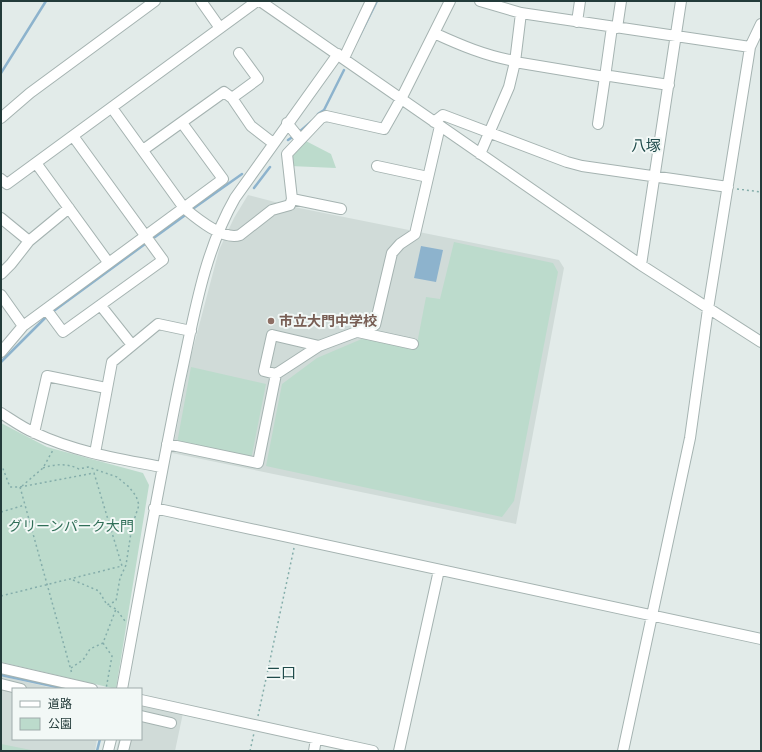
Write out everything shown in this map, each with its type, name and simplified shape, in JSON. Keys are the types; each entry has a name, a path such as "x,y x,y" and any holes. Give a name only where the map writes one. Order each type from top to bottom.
{"street":[{"path":"1,118 30,93 155,1"},
{"path":"201,1 220,28"},
{"path":"1,179 7,184 258,1 341,56 641,265 761,342"},
{"path":"122,688 162,467 207,260 218,231 235,198 287,123 341,56 371,1"},
{"path":"112,108 184,208 199,221 234,237 240,235 272,210 290,205 292,199 287,154 321,118 326,116 384,129 401,99 450,1"},
{"path":"480,1 521,13 750,47"},
{"path":"576,22 580,1"},
{"path":"598,124 614,27 621,1"},
{"path":"641,265 682,1"},
{"path":"480,154 510,86 515,61 521,13"},
{"path":"623,751 690,438 708,309 750,47 761,24"},
{"path":"434,33 468,49 495,58 605,77 610,76 669,85"},
{"path":"232,98 258,79 238,53"},
{"path":"143,150 224,92 232,98 251,126 273,143"},
{"path":"167,444 258,463 276,374 319,346 375,325 392,253 400,244 415,234 428,177 437,124 443,114 566,162 728,187"},
{"path":"1,352 23,326 146,234 223,179 182,123"},
{"path":"287,123 300,139"},
{"path":"46,309 64,332 164,260 73,136"},
{"path":"36,163 108,262"},
{"path":"377,166 428,177"},
{"path":"292,199 341,209"},
{"path":"1,274 29,241 69,208"},
{"path":"1,218 29,241"},
{"path":"1,295 23,326"},
{"path":"101,306 132,345"},
{"path":"94,453 112,362 158,324 191,331"},
{"path":"358,332 413,344"},
{"path":"276,374 264,371 272,334 319,346"},
{"path":"34,433 47,376 106,388"},
{"path":"1,413 34,433 57,442 94,453 162,467"},
{"path":"154,508 761,639"},
{"path":"399,751 439,570"},
{"path":"1,668 88,688"},
{"path":"1,684 17,688"},
{"path":"142,700 373,751"},
{"path":"142,716 172,722"},
{"path":"314,751 316,739"},
{"path":"108,751 111,740"},
{"path":"123,751 126,740"}],"path":[{"path":"728,187 761,192"},
{"path":"43,468 57,442"},
{"path":"20,487 43,468 55,464 74,466 79,469 88,467 117,477 130,487 136,496 139,505 132,526 126,565 120,578 116,601 107,605"},
{"path":"1,596 48,586 122,566 94,473 20,487 10,487 2,466"},
{"path":"20,487 75,685"},
{"path":"1,512 25,505"},
{"path":"250,751 296,538"},
{"path":"72,579 99,591 107,605 116,609 132,631"},
{"path":"70,668 83,660 90,649 103,643 116,609"},
{"path":"103,643 112,656 106,688"}],"shaded area":[{"path":"248,195 294,207 559,260 564,268 516,524 172,453 190,360 219,250 234,218"},
{"path":"1,676 53,688 12,688 12,740 97,740 95,751 1,751"},
{"path":"142,704 183,713 175,751 116,751 119,740 142,740"}],"green space":[{"path":"302,139 331,154 336,168 290,166 288,156"},
{"path":"454,242 553,263 558,272 514,501 502,517 266,466 282,384 317,358 364,338 416,349 426,297 440,299"},
{"path":"191,367 266,384 251,460 177,443"},
{"name":"グリーンパーク大門","path":"1,423 47,447 143,473 149,485 116,688 1,662"},
{"path":"1,744 36,751 1,751"}],"water":[{"path":"421,246 443,250 436,282 414,278"}],"waterway":[{"path":"1,73 46,1"},
{"path":"357,41 377,1"},
{"path":"318,114 324,110 344,70"},
{"path":"298,133 312,121"},
{"path":"288,140 294,136"},
{"path":"254,188 270,167"},
{"path":"194,208 242,174"},
{"path":"155,237 184,216"},
{"path":"55,310 145,244"},
{"path":"1,362 46,317"},
{"path":"1,675 61,688"},
{"path":"97,751 100,740"}],"place":[{"name":"市立大門中学校","path":"271,321"}],"district":[{"name":"八塚","path":"646,146"},
{"name":"二口","path":"281,673"}]}
